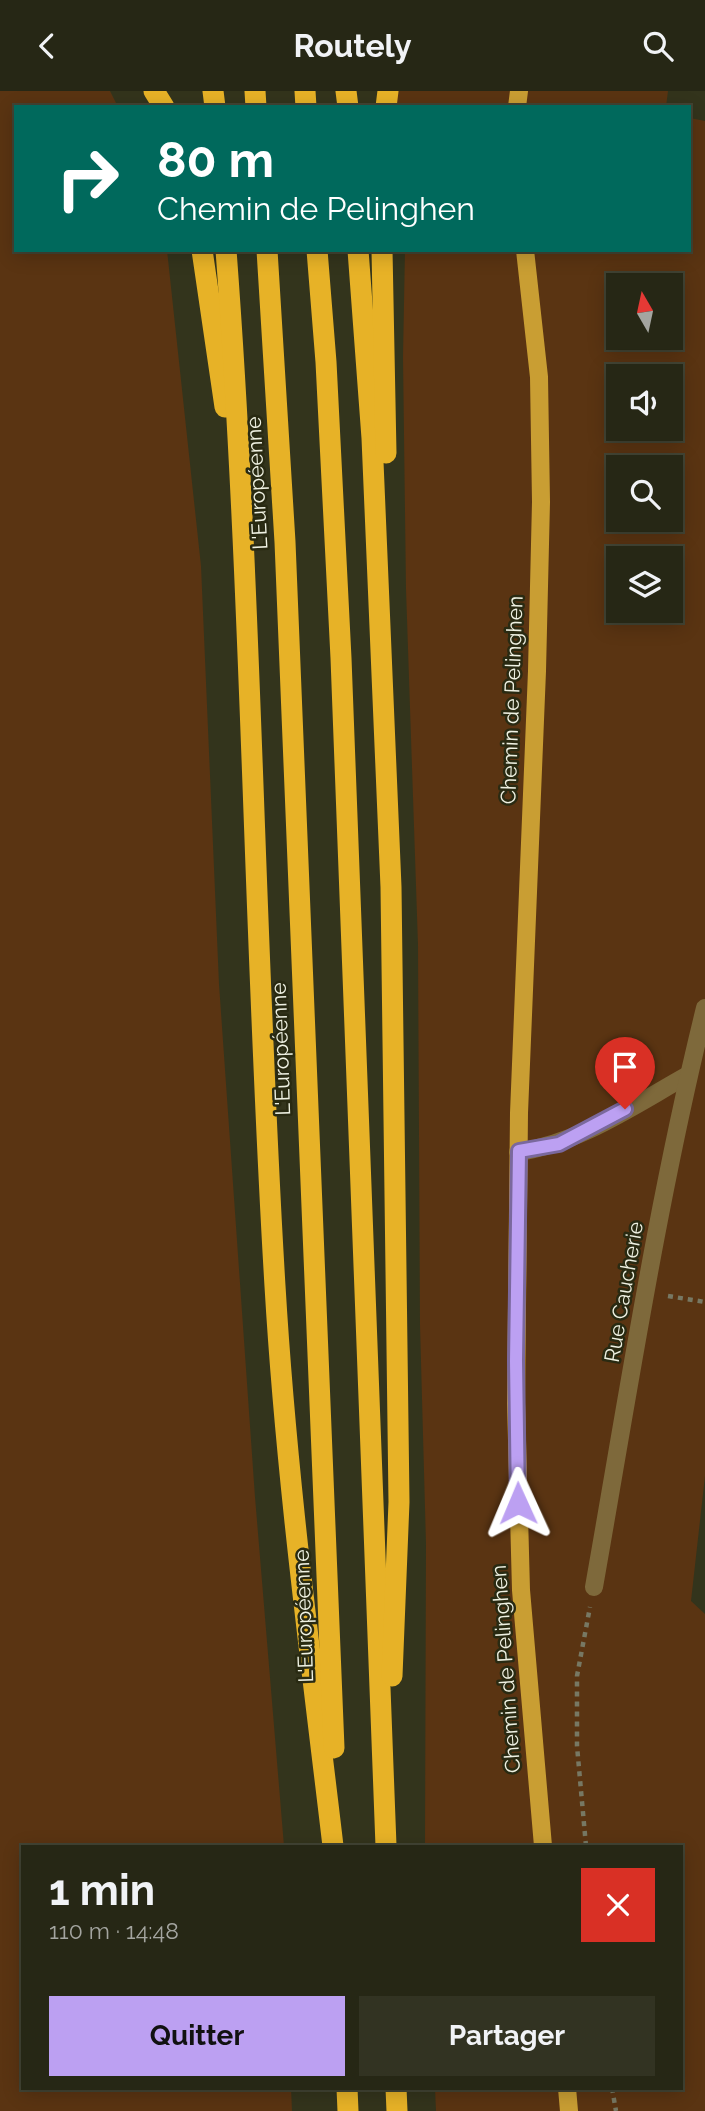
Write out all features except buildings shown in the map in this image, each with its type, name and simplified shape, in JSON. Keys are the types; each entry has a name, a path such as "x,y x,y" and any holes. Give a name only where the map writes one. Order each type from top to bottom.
{"highway":[{"path":"202,252 243,534"},
{"path":"226,252 243,534 275,1287 293,1519 336,1845"},
{"name":"L'Européenne","path":"267,252 285,542 336,1845"},
{"path":"317,252 326,362 341,658 386,1845"},
{"path":"358,252 372,438 391,887 399,1503 386,1845"},
{"path":"380,602 387,507 382,252"},
{"path":"347,2090 348,2111"},
{"path":"396,2090 397,2111"}],"main road":[{"name":"Chemin de Pelinghen","path":"525,252 539,377 541,482 537,671 519,1151 516,1352 518,1524 543,1845"},
{"path":"567,2090 569,2111"}],"street":[{"name":"Rue Caucherie","path":"594,1587 646,1293 688,1075 705,1008"},
{"path":"519,1151 548,1147 570,1139 688,1075"}],"path":[{"path":"646,1293 705,1302"},
{"path":"586,1845 577,1746 576,1676 594,1587"},
{"path":"611,2090 616,2111"}],"shaded area":[{"path":"0,91 110,91 117,105 14,105 14,252 167,252 201,566 219,984 255,1497 284,1845 21,1845 21,2090 291,2090 292,2111 0,2111"},
{"path":"387,91 668,91 666,105 395,105"},
{"path":"691,118 705,121 705,1476 691,1601 705,1614 705,2111 436,2111 435,2090 683,2090 683,1845 425,1845 426,1544 420,1325 418,945 406,589 403,357 405,252 691,252"}],"route":[{"path":"518,1503 516,1361 519,1151 559,1144 625,1109"}]}
